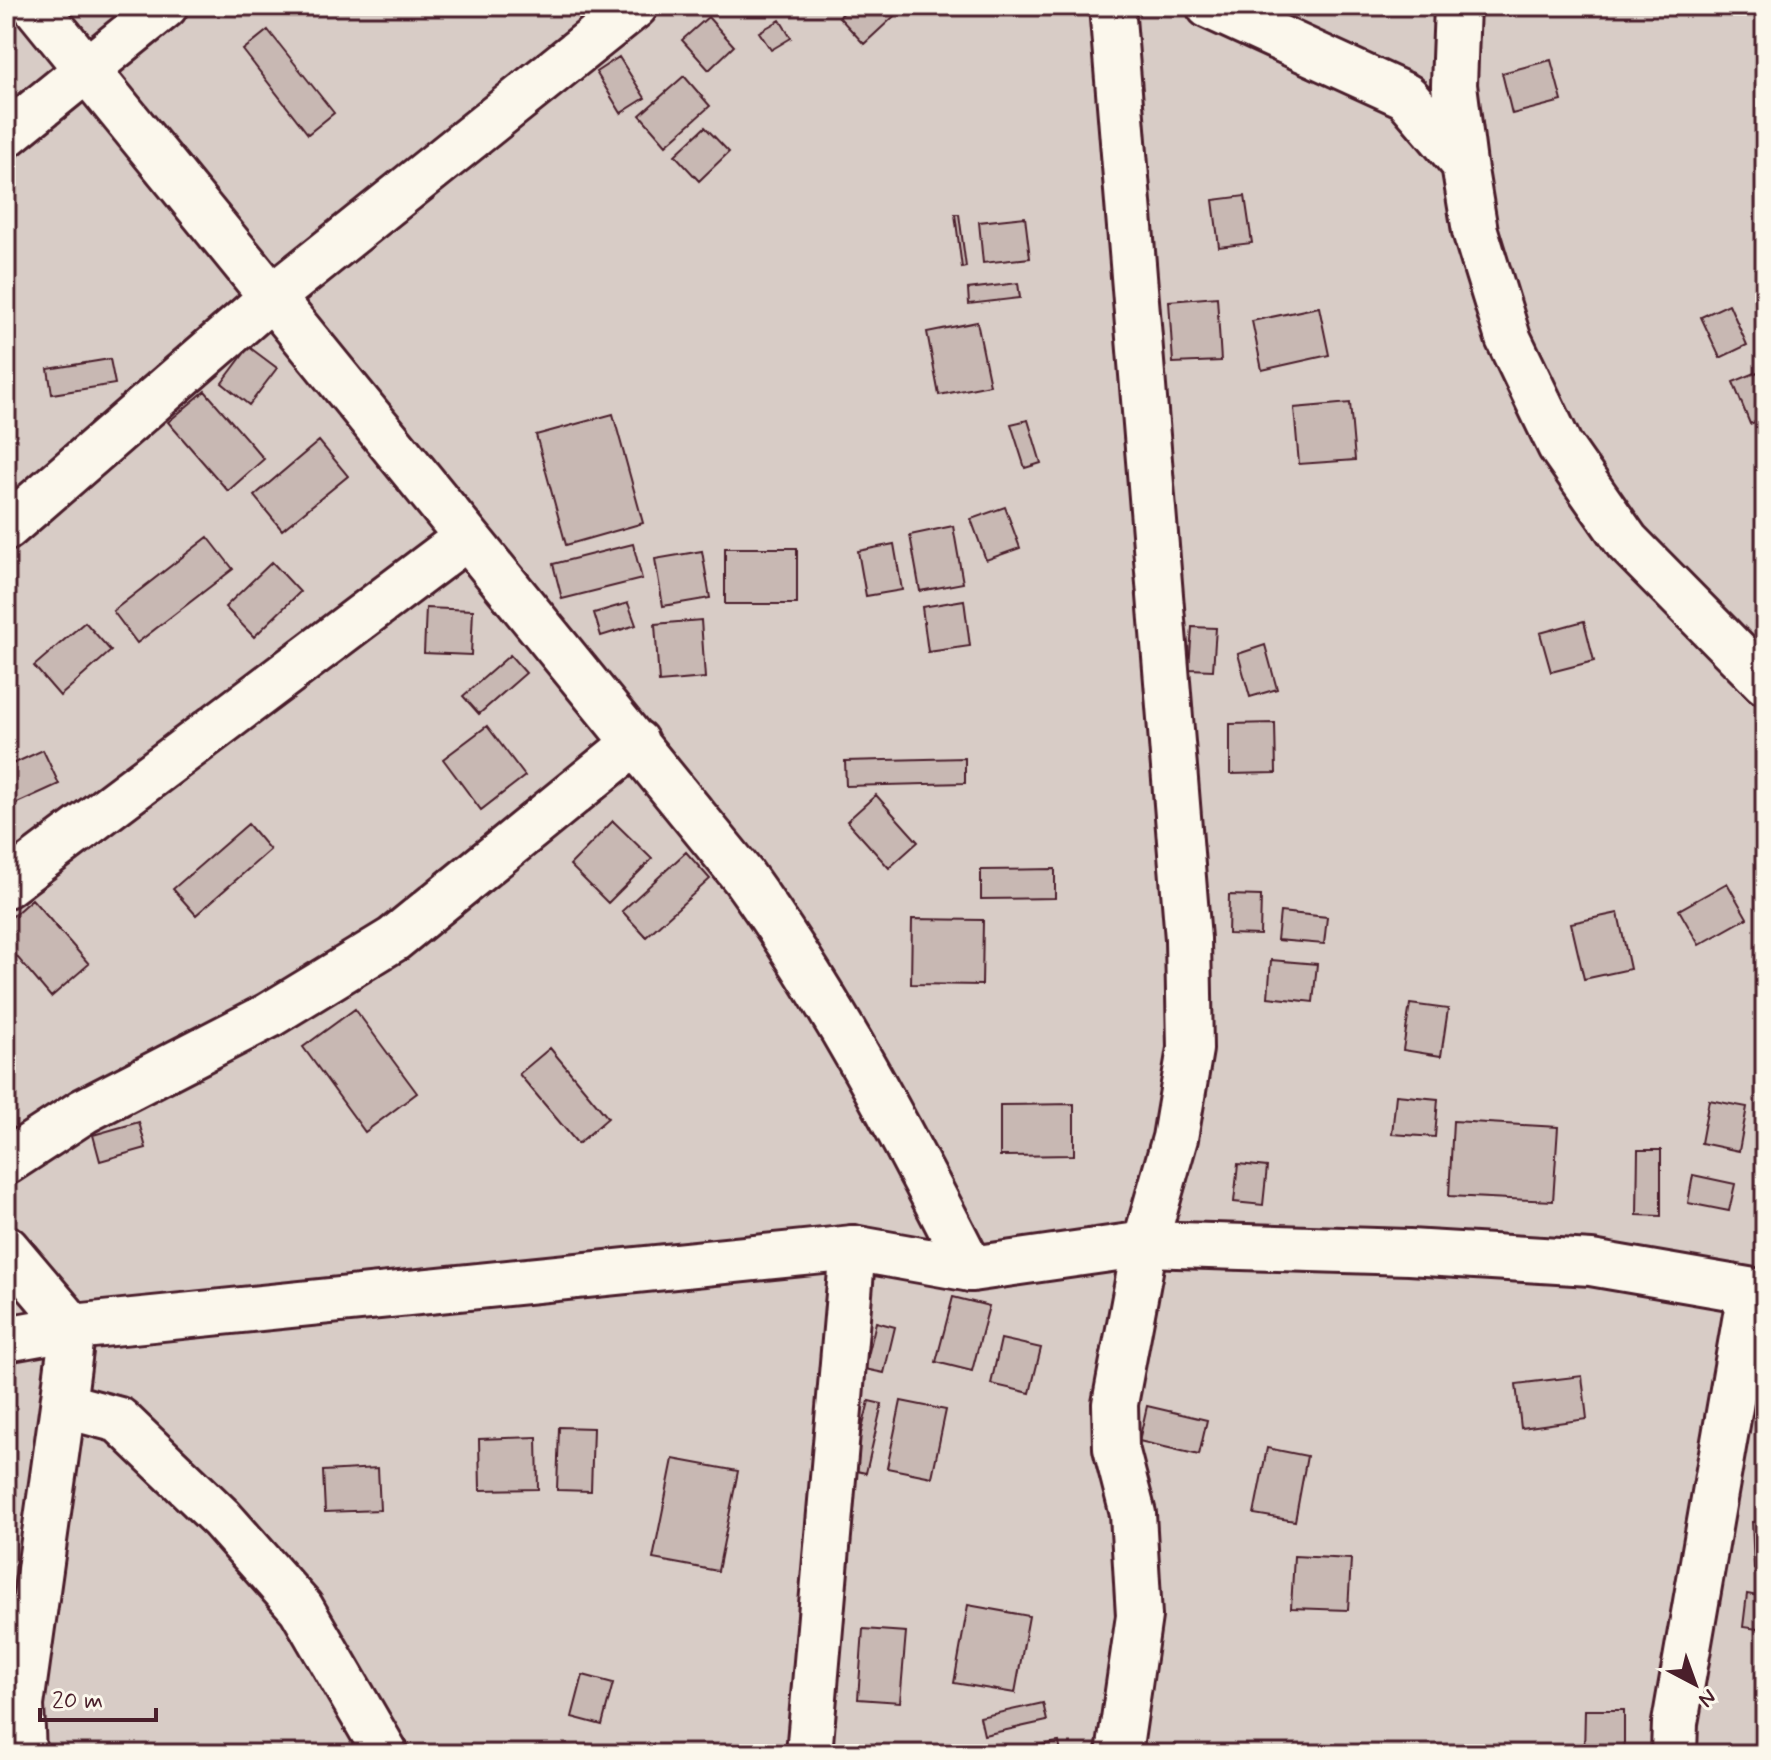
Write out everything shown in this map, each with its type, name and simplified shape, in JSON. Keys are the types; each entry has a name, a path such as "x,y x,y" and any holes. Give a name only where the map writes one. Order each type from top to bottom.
{"street":[{"path":"35,6 743,876 801,956 854,1045 971,1269"},
{"path":"6,135 165,6"},
{"path":"6,528 272,297 635,6"},
{"path":"1112,6 1188,939 1190,1049 1175,1138 1145,1244 1115,1404 1116,1448 1133,1514 1139,1616 1119,1754"},
{"path":"1209,6 1406,96 1464,164"},
{"path":"1457,6 1454,85 1464,164 1475,231 1508,338 1560,446 1627,542 1765,682"},
{"path":"6,885 466,538"},
{"path":"6,1162 84,1111 268,1016 394,939 636,742"},
{"path":"6,1339 73,1327 853,1248 971,1269 1145,1244 1409,1252 1591,1263 1757,1293 1675,1723 1674,1754"},
{"path":"6,1248 73,1327 21,1705 23,1754"},
{"path":"809,1754 853,1248"},
{"path":"63,1405 119,1420 221,1518 301,1608 386,1754"}],"shaded area":[{"path":"6,6 1765,6 1765,1754 6,1754"}],"building":[{"path":"851,6 905,6 864,44 839,17"},
{"path":"708,17 734,46 709,70 682,40"},
{"path":"780,20 791,38 771,50 759,32"},
{"path":"268,30 334,113 308,134 243,50"},
{"path":"619,57 645,98 621,113 596,72"},
{"path":"1551,60 1562,101 1512,114 1502,73"},
{"path":"684,76 710,106 666,145 640,115"},
{"path":"705,127 729,152 699,181 675,155"},
{"path":"1245,196 1252,243 1219,247 1213,200"},
{"path":"955,214 959,214 966,267 962,268"},
{"path":"1025,217 1030,258 983,263 979,222"},
{"path":"1018,283 1020,298 969,304 968,289"},
{"path":"1217,297 1221,361 1173,363 1169,301"},
{"path":"1729,304 1747,345 1720,358 1701,317"},
{"path":"1319,307 1329,355 1262,370 1252,321"},
{"path":"977,322 990,385 939,395 927,332"},
{"path":"249,347 277,368 249,405 222,383"},
{"path":"110,359 115,384 52,394 48,369"},
{"path":"1765,369 1765,418 1750,424 1733,382"},
{"path":"205,391 264,459 228,491 168,422"},
{"path":"1350,403 1355,460 1299,464 1294,408"},
{"path":"613,414 643,523 566,545 536,435"},
{"path":"1028,420 1041,463 1025,468 1011,424"},
{"path":"319,441 348,476 282,530 254,496"},
{"path":"1005,507 1020,548 986,560 971,519"},
{"path":"953,526 963,583 920,591 910,535"},
{"path":"208,537 233,569 137,643 113,611"},
{"path":"633,544 642,579 562,599 553,564"},
{"path":"894,544 902,590 866,596 858,551"},
{"path":"725,548 797,548 797,604 725,604"},
{"path":"702,551 710,598 663,606 655,559"},
{"path":"272,562 300,592 254,637 225,607"},
{"path":"964,600 970,646 928,652 922,607"},
{"path":"628,603 636,625 601,636 594,613"},
{"path":"426,608 473,610 471,655 424,653"},
{"path":"701,620 705,678 659,682 655,624"},
{"path":"1584,621 1594,661 1551,672 1540,633"},
{"path":"85,622 111,651 60,696 34,666"},
{"path":"1192,627 1216,628 1213,670 1189,669"},
{"path":"1265,645 1277,689 1250,697 1238,654"},
{"path":"510,655 526,673 479,714 463,696"},
{"path":"1275,723 1276,773 1230,774 1230,724"},
{"path":"487,726 525,776 481,810 443,759"},
{"path":"43,750 59,784 15,804 6,785 6,767"},
{"path":"965,758 965,783 846,786 845,761"},
{"path":"876,795 918,842 889,868 847,821"},
{"path":"613,821 652,859 608,903 570,865"},
{"path":"248,824 270,850 196,915 173,889"},
{"path":"686,852 710,879 646,937 622,911"},
{"path":"1055,869 1055,898 981,899 981,870"},
{"path":"1727,883 1747,918 1699,945 1679,910"},
{"path":"1229,895 1261,896 1260,935 1228,934"},
{"path":"32,899 89,964 51,997 6,944 6,922"},
{"path":"1280,912 1327,917 1324,944 1277,940"},
{"path":"1618,913 1630,969 1584,979 1571,923"},
{"path":"912,919 983,920 982,985 911,984"},
{"path":"1271,960 1317,964 1313,1002 1268,997"},
{"path":"1410,1004 1448,1009 1441,1056 1403,1050"},
{"path":"355,1009 417,1093 365,1132 303,1047"},
{"path":"550,1048 608,1118 578,1144 519,1074"},
{"path":"1396,1095 1438,1099 1435,1137 1392,1134"},
{"path":"1709,1100 1747,1107 1739,1151 1701,1143"},
{"path":"1074,1104 1074,1155 1000,1156 1000,1105"},
{"path":"1453,1121 1558,1127 1553,1201 1449,1196"},
{"path":"139,1122 146,1148 100,1161 93,1135"},
{"path":"1638,1150 1661,1150 1661,1216 1637,1215"},
{"path":"1760,1153 1765,1153 1765,1247 1762,1247"},
{"path":"1238,1164 1267,1167 1263,1205 1234,1202"},
{"path":"1693,1175 1735,1184 1729,1211 1688,1203"},
{"path":"953,1297 989,1306 972,1371 936,1362"},
{"path":"876,1322 895,1327 884,1373 865,1369"},
{"path":"1001,1339 1041,1348 1030,1393 991,1384"},
{"path":"1582,1376 1587,1419 1521,1428 1516,1384"},
{"path":"869,1401 882,1404 866,1473 852,1470"},
{"path":"901,1401 946,1410 932,1477 887,1468"},
{"path":"1147,1406 1207,1420 1199,1455 1139,1441"},
{"path":"559,1427 593,1428 591,1491 557,1490"},
{"path":"537,1437 538,1489 480,1490 479,1439"},
{"path":"1267,1448 1307,1456 1295,1521 1254,1514"},
{"path":"673,1459 738,1471 718,1571 653,1559"},
{"path":"378,1468 380,1510 325,1512 323,1471"},
{"path":"1765,1521 1765,1569 1754,1569 1752,1522"},
{"path":"1294,1556 1351,1559 1348,1610 1291,1608"},
{"path":"1747,1594 1765,1597 1765,1630 1743,1627"},
{"path":"968,1605 1029,1616 1015,1693 954,1683"},
{"path":"863,1629 906,1632 900,1702 858,1699"},
{"path":"583,1675 613,1683 602,1725 572,1717"},
{"path":"1043,1703 1047,1721 984,1735 980,1717"},
{"path":"1585,1710 1624,1710 1624,1754 1584,1754"},
{"path":"1059,1742 1061,1754 1003,1754 1003,1751"}]}
